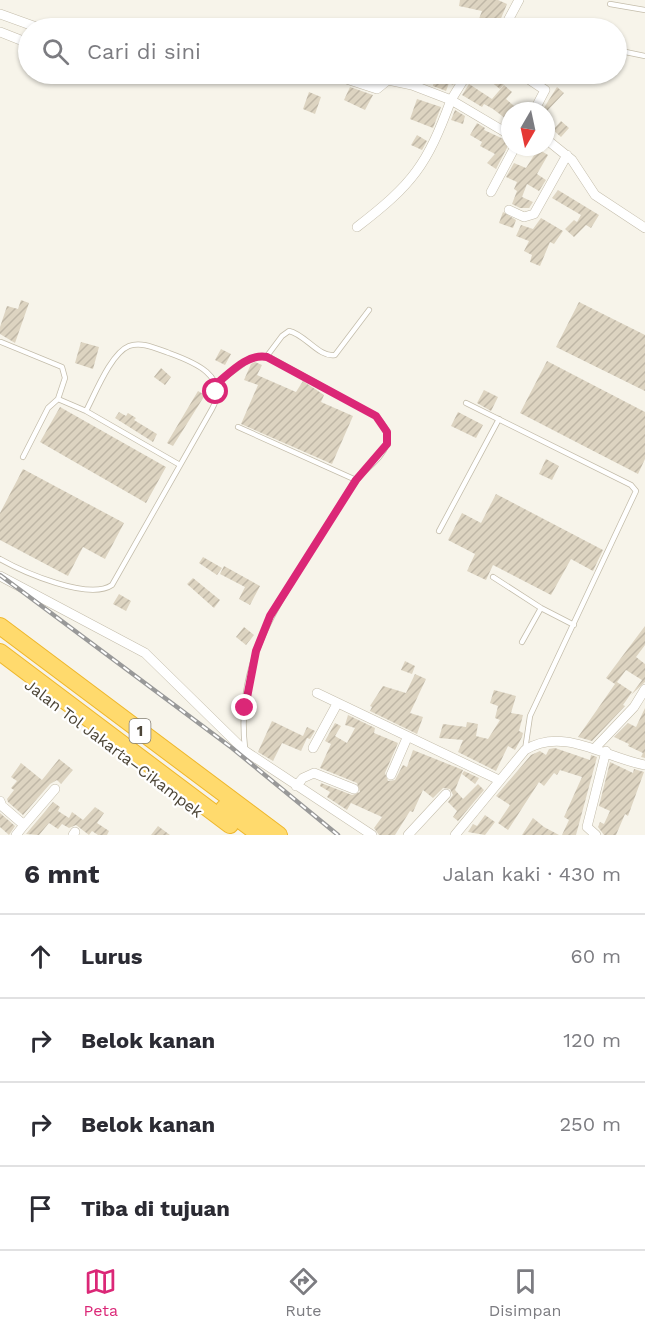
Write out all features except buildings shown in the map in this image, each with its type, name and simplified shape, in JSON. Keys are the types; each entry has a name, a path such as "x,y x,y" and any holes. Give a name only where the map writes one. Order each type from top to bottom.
{"highway":[{"name":"Jalan Tol Jakarta–Cikampek","path":"0,626 279,835"},
{"name":"1","path":"0,640 260,835"},
{"name":"1","path":"0,652 243,835"},
{"name":"Jalan Tol Jakarta–Cikampek","path":"0,661 228,835"}],"street":[{"path":"509,18 519,0"},
{"path":"0,14 18,20"},
{"path":"0,33 18,39"},
{"path":"361,84 376,89 384,84"},
{"path":"404,84 451,100 501,130"},
{"path":"357,227 412,181 434,143 451,100 461,84"},
{"path":"536,84 545,90 539,102"},
{"path":"555,146 567,155 595,195 645,228"},
{"path":"509,210 524,217 534,214 567,155"},
{"path":"491,192 510,156"},
{"path":"0,576 145,654 245,751 372,835"},
{"path":"594,748 634,707 645,689"},
{"path":"317,693 499,780"},
{"path":"313,748 337,704"},
{"path":"391,776 407,738"},
{"path":"460,833 499,780 525,750 546,740 606,751 645,765"},
{"path":"579,835 592,832 606,751"},
{"path":"296,786 303,778 314,773 345,788 354,789"},
{"path":"16,835 55,789"},
{"path":"408,835 446,794"},
{"path":"0,801 2,806 24,825"}],"lane":[{"path":"610,4 645,10"},
{"path":"627,52 645,56"},
{"path":"267,357 282,336 289,331 299,335 328,355 335,355 369,310"},
{"path":"1,342 62,367 65,378 58,399 48,408 23,457"},
{"path":"0,559 66,586 105,590 112,585 214,405 214,386 209,374 199,364 152,347 133,345 114,360 86,411"},
{"path":"214,386 251,358 267,357 376,416 388,435 387,444 356,480 270,616 261,638 246,693 243,734 245,751"},
{"path":"58,399 86,411 180,465"},
{"path":"466,403 636,489 634,499 530,716 525,750"},
{"path":"439,531 499,419"},
{"path":"238,427 356,480"},
{"path":"493,577 541,608 574,625"},
{"path":"522,642 541,608"}],"railway":[{"path":"0,575 232,748 338,835"}],"route":[{"path":"216,392 214,386 251,358 267,357 376,416 386,428 388,438 382,452 356,480 270,616 249,676 245,708"}]}
